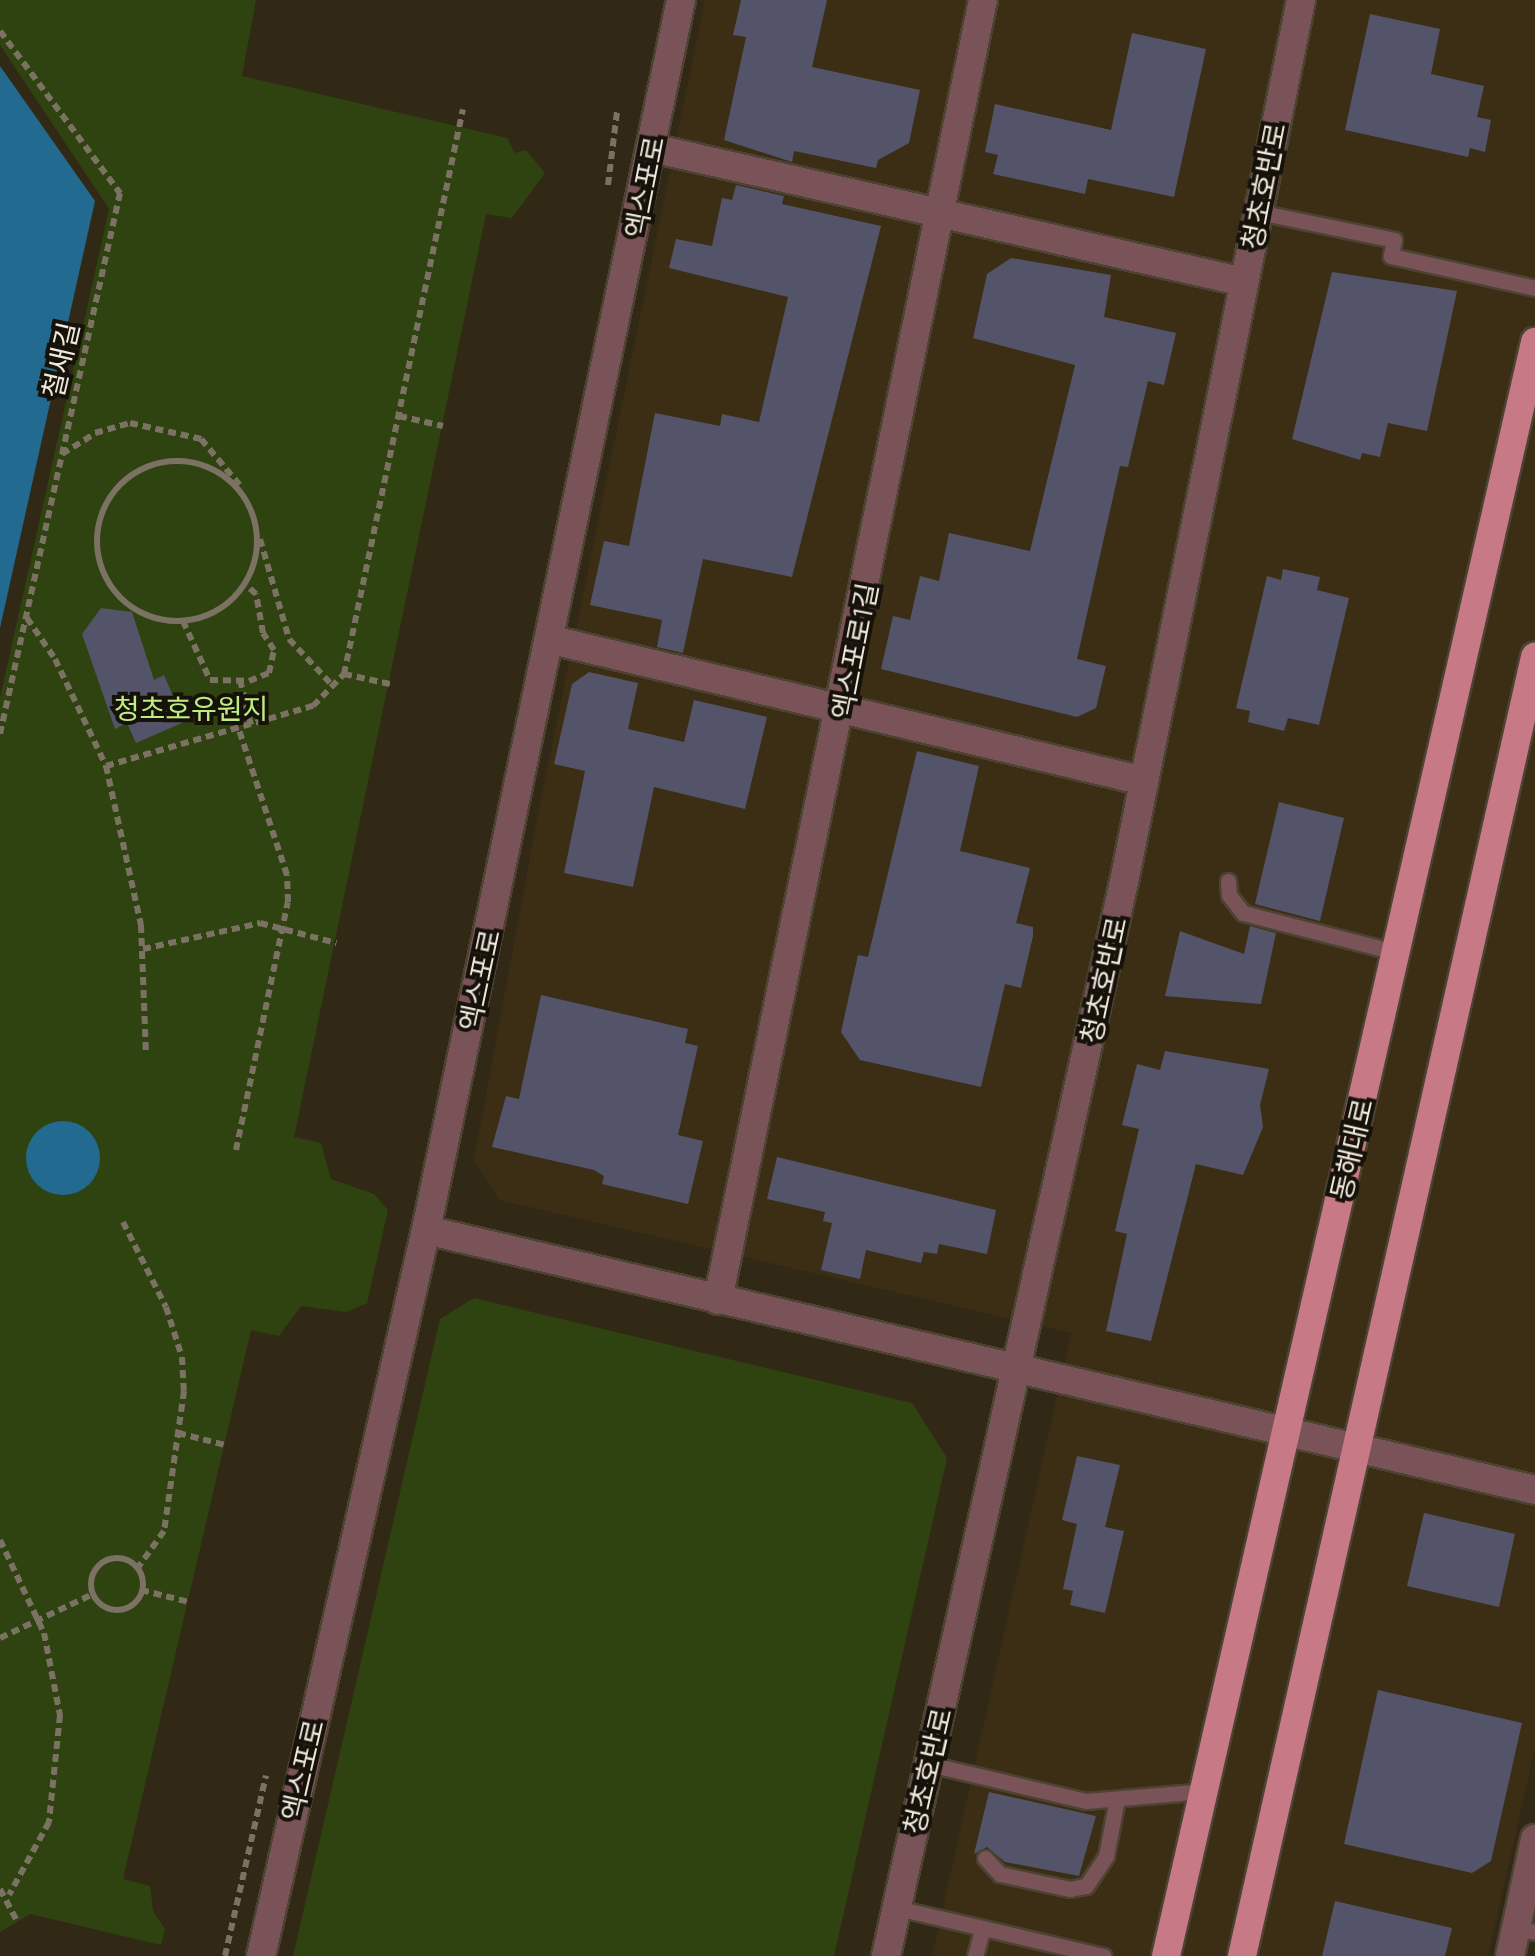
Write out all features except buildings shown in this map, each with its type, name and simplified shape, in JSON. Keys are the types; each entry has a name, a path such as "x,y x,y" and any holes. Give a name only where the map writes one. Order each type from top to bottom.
{"main road":[{"name":"동해대로","path":"1166,1956 1535,342"},
{"path":"1242,1956 1535,657"}],"street":[{"name":"엑스포로","path":"260,1956 426,1230 552,640 681,0"},
{"name":"엑스포로1길","path":"718,1300 842,710 983,0"},
{"name":"청초호반로","path":"886,1956 1144,781 1301,0"},
{"path":"652,148 1244,282"},
{"path":"552,640 1144,781"},
{"path":"426,1230 1017,1372 1535,1490"},
{"path":"1510,1956 1525,1930 1535,1839"}],"lane":[{"path":"1258,212 1394,240 1391,256 1535,288"},
{"path":"1228,881 1229,895 1243,913 1395,952"},
{"path":"929,1764 1086,1801 1204,1791"},
{"path":"1001,1795 1026,1787"},
{"path":"986,1858 1000,1874 1070,1889 1086,1886 1106,1856 1117,1799"},
{"path":"896,1908 1104,1956"},
{"path":"975,1956 982,1929"}],"path":[{"name":"철새길","path":"0,31 120,194 0,734"},
{"path":"106,766 313,706 344,674 463,110"},
{"path":"608,188 616,112"},
{"path":"399,416 444,426"},
{"path":"62,454 95,433 130,423 201,438 211,458 235,476 254,515 289,640 333,686"},
{"path":"196,462 241,490 254,515 258,541 245,584 223,608 183,621 147,616 108,582 97,531 105,505 143,468 196,462"},
{"path":"183,621 210,680 240,680 269,673 274,650 264,633 256,594 245,584"},
{"path":"26,617 55,659 106,766 144,949 146,1055"},
{"path":"344,674 390,684"},
{"path":"240,680 251,726"},
{"path":"236,1150 284,930 287,875 239,729"},
{"path":"144,949 260,923 336,943"},
{"path":"123,1222 166,1307 182,1356 178,1433 164,1531 137,1569 141,1590"},
{"path":"178,1433 225,1445"},
{"path":"0,1540 38,1619 56,1679 60,1753 49,1822 9,1896"},
{"path":"137,1569 118,1558 102,1563 92,1577 93,1594 104,1606 120,1610 141,1590"},
{"path":"141,1590 189,1602"},
{"path":"0,1638 93,1594"},
{"path":"225,1956 270,1758"},
{"path":"0,1889 9,1896 17,1921"}],"shaded area":[{"path":"705,0 1535,0 1535,1748 1488,1956 932,1956 1071,1333 499,1200 474,1160 537,819"}],"green space":[{"name":"청초호유원지","path":"0,0 256,0 242,76 507,138 515,153 526,150 545,173 512,218 486,214 294,1137 321,1143 331,1179 374,1194 388,1210 367,1303 346,1312 301,1306 279,1336 251,1330 123,1879 150,1886 153,1911 165,1929 161,1945 30,1914 0,1932 0,698 109,209 0,45"},
{"path":"474,1298 912,1403 947,1458 834,1956 293,1956 440,1319"}],"water":[{"path":"0,66 95,201 0,628"},
{"path":"63,1121 89,1132 100,1158 89,1184 63,1195 37,1184 26,1158 37,1132"}]}
